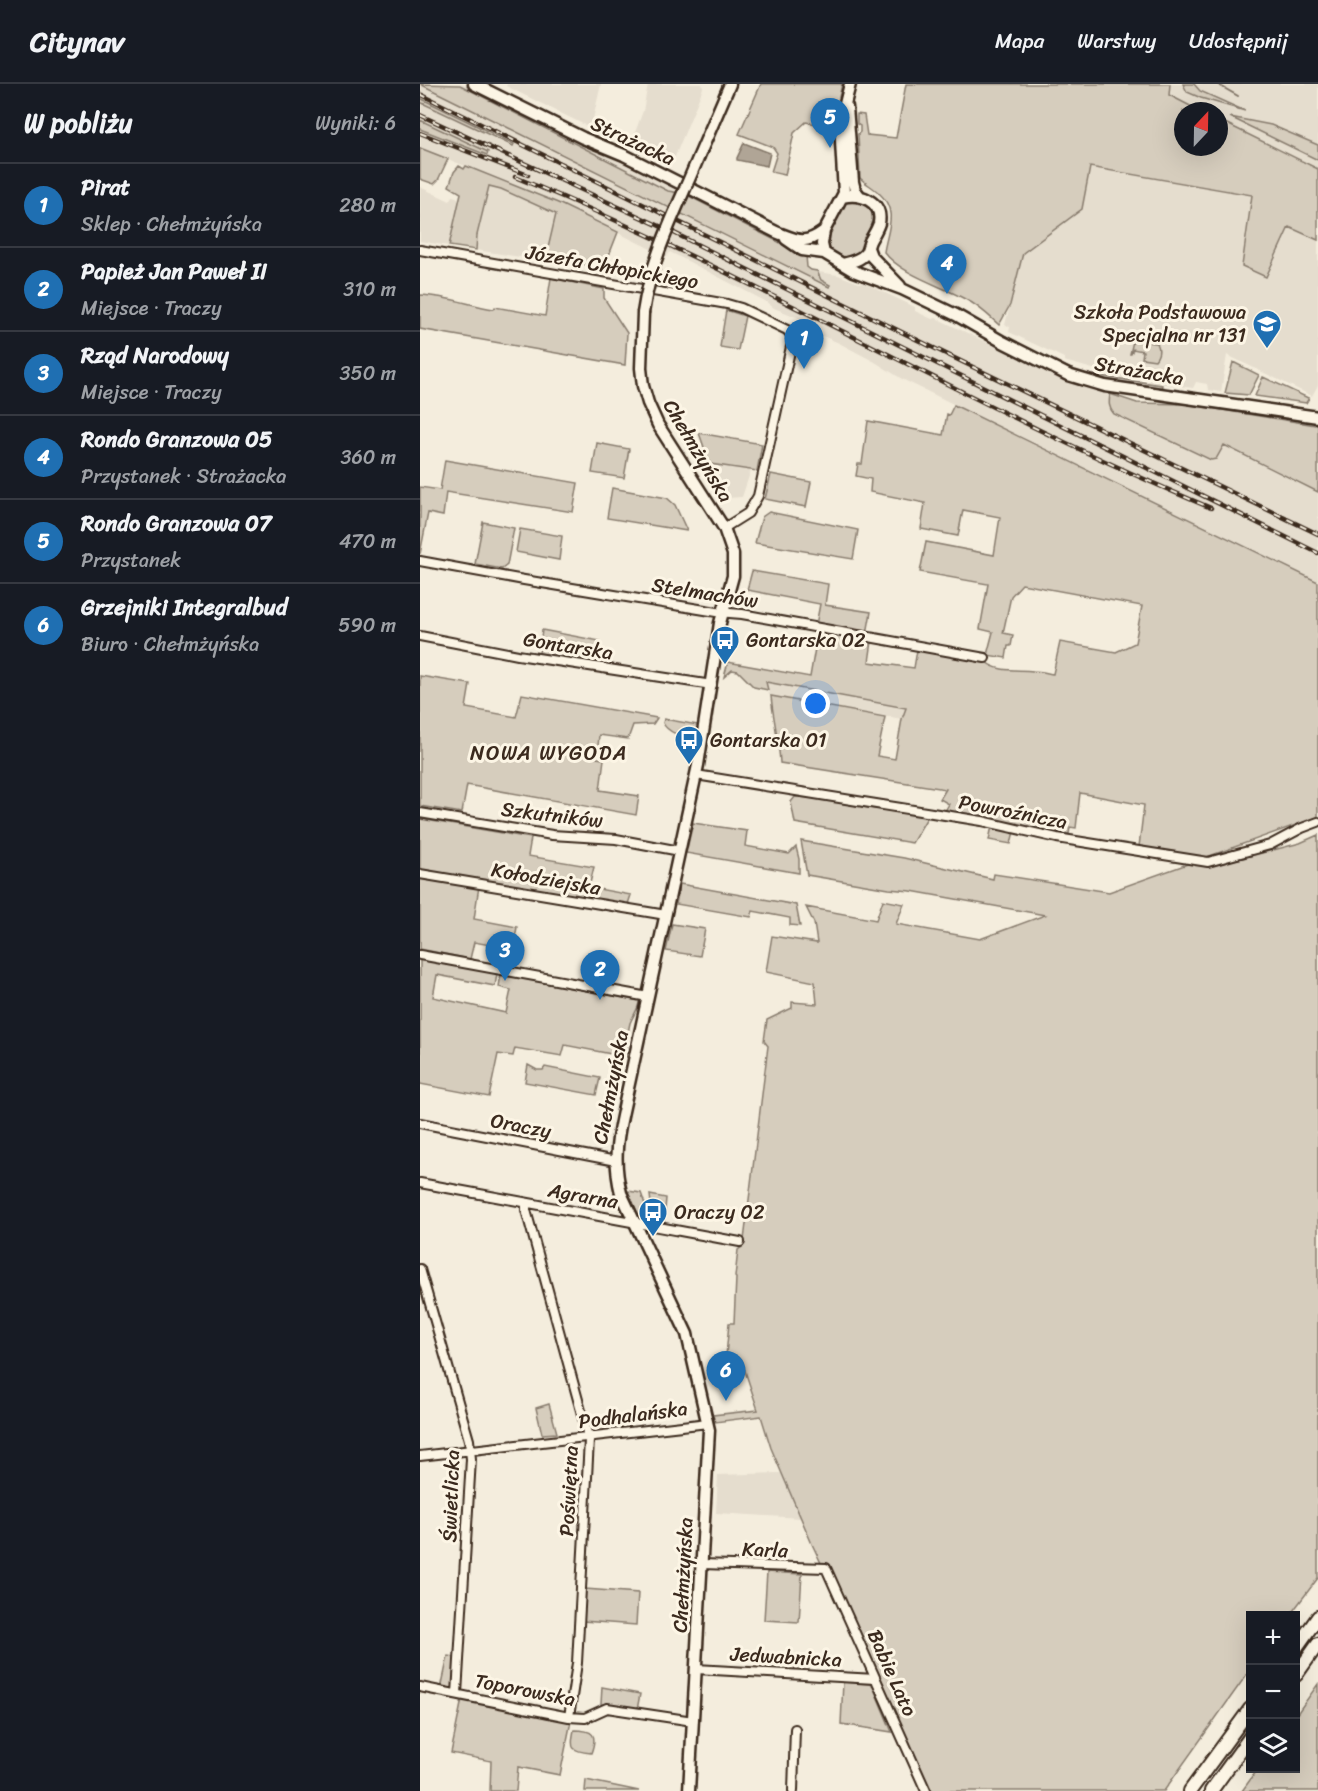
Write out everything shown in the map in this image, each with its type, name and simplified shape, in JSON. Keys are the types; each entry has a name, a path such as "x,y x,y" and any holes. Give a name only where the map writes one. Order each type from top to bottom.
{"main road":[{"path":"1300,1642 1318,1617"},
{"path":"1300,1669 1318,1644"},
{"path":"1190,1791 1246,1716"},
{"path":"1211,1791 1246,1744"}],"street":[{"name":"Strażacka","path":"474,84 583,138 624,155 776,232 802,241 824,231"},
{"name":"Chełmżyńska","path":"689,1791 709,1440 708,1423 687,1334 621,1193 616,1161 619,1131 696,775 723,613 734,565 731,545 724,528 658,425 648,403 641,368 644,313 656,259 730,84"},
{"path":"847,101 855,190 873,203 879,216 878,227 864,255 843,264 824,254 822,244 824,231 843,197 840,123 850,84"},
{"path":"843,197 859,195"},
{"name":"Strażacka","path":"776,232 800,249 824,254"},
{"name":"Strażacka","path":"868,248 871,256 902,289"},
{"name":"Józefa Chłopickiego","path":"420,250 727,304 741,308 786,330 791,335"},
{"name":"Strażacka","path":"843,264 854,271 902,289 956,315 1021,352 1068,375 1086,381 1105,386 1318,417"},
{"name":"Chełmżyńska","path":"724,528 748,513 758,496 792,342 791,335"},
{"name":"Stelmachów","path":"420,561 723,613 753,616 985,658"},
{"name":"Gontarska","path":"420,636 518,655 712,686"},
{"name":"Powroźnicza","path":"696,775 982,821 1057,838 1208,862 1270,845 1318,822"},
{"name":"Szkutników","path":"420,813 552,835 616,839 680,851"},
{"name":"Kołodziejska","path":"420,874 666,915"},
{"path":"420,955 648,997"},
{"name":"Oraczy","path":"420,1123 616,1161"},
{"name":"Agrarna","path":"420,1183 740,1242"},
{"name":"Poświętna","path":"526,1203 588,1437 577,1663 569,1717"},
{"name":"Świetlicka","path":"420,1269 470,1450 471,1468 457,1694"},
{"name":"Podhalańska","path":"420,1456 708,1423"},
{"name":"Karla","path":"702,1564 826,1568"},
{"name":"Babie Lato","path":"826,1568 926,1791"},
{"name":"Jedwabnicka","path":"696,1669 875,1679"},
{"name":"Toporowska","path":"420,1687 569,1717 585,1718 607,1708 693,1721"},
{"path":"793,1791 795,1730"}],"shaded area":[{"path":"420,84 464,84 776,240 816,275 818,272 838,275 864,283 915,307 915,311 932,319 936,318 1069,382 1137,403 1318,492 1318,582 902,379 839,343 804,328 804,320 774,308 765,301 670,252 667,257 558,203 420,148"},
{"path":"420,84 460,85 668,191 685,194 806,256 807,267 817,271 821,280 830,285 829,287"},
{"path":"507,84 601,84 591,128 506,86"},
{"path":"648,84 702,84 703,88 674,159 630,146 643,111"},
{"path":"761,84 842,84 835,116 824,115 821,125 806,122 794,133 785,175 771,172 777,153 773,147 739,134"},
{"path":"906,84 1170,84 1169,95 1183,102 1174,102 1174,156 1228,156 1228,124 1318,169 1318,240 1289,227 1266,277 1242,266 1252,195 1090,167 1082,209 1023,253 1010,305 999,325 974,304 911,273 884,252 890,221 889,207 877,191 860,178 858,134 860,126 857,124 857,114 864,115 867,135 896,138"},
{"path":"1139,84 1318,84 1318,175 1228,130 1228,102 1174,102"},
{"path":"1183,84 1194,84 1200,91 1225,102 1215,102 1187,92"},
{"path":"420,98 514,144 513,146 420,102"},
{"path":"1230,117 1271,125 1318,145 1318,160"},
{"path":"420,120 488,152 487,155 420,129"},
{"path":"744,143 770,153 767,166 737,160"},
{"path":"420,148 448,159 434,184 420,179"},
{"path":"459,166 464,169 466,166 558,203 618,232 604,268 555,259 554,262 545,261 556,214 501,189 489,186 477,235 476,250 449,246 461,193 449,186"},
{"path":"1090,167 1252,195 1242,265 1266,276 1289,226 1318,240 1318,385 1312,396 1227,355 1221,392 1208,390 1207,384 1196,382 1193,388 1126,378 1064,361 1064,358 1009,332 1010,327 1005,325 1023,253 1082,209"},
{"path":"489,186 501,189 556,214 545,261 476,250 477,235"},
{"path":"420,187 450,201 453,196 461,199 449,246 420,241"},
{"path":"846,201 865,205 870,210 872,221 863,252 844,258 835,255 826,246 828,234"},
{"path":"551,278 604,289 604,298 627,333 625,365 420,329 420,295 545,316"},
{"path":"726,310 745,316 738,350 720,347"},
{"path":"1133,341 1157,343 1159,352 1155,360 1142,358 1143,351 1133,349 1130,354"},
{"path":"1046,358 1080,373 1162,385 1161,390 1085,377"},
{"path":"1233,362 1259,375 1249,395 1225,393"},
{"path":"1263,377 1309,398 1306,403 1255,396"},
{"path":"1110,394 1137,403 1185,404 1315,425 1318,421 1318,492 1224,445 1216,459 1211,460 1114,414 1109,402"},
{"path":"954,405 1318,582 1318,817 1204,858 1139,847 1144,805 1080,793 1076,828 1070,827 1069,834 945,811 949,804 940,799 946,789 780,763 771,696 885,717 877,756 895,759 906,708 766,682 768,690 754,687 738,671 732,670 724,677 728,662 810,677 818,631 872,641 869,662 914,668 917,650 986,662 997,668 1053,674 1060,642 1116,652 1135,643 1142,606 1022,584 1011,596 1003,633 1013,635 1006,658 987,655 993,632 980,629 988,584 920,572 926,542 994,555 1000,517 963,510 958,536 921,529 925,503 870,492 871,479 856,476 858,464 862,464 868,421 943,435 947,414 949,415"},
{"path":"699,433 762,444 757,471 710,464"},
{"path":"597,443 629,449 624,478 592,473"},
{"path":"445,460 578,483 573,512 446,492 443,516 428,513 420,554 420,487 440,490"},
{"path":"714,464 751,470 742,497 727,498"},
{"path":"771,474 811,482 806,507 765,499"},
{"path":"612,488 667,498 675,505 687,531 607,518"},
{"path":"769,512 858,530 853,559 755,543 762,517"},
{"path":"483,522 514,528 507,565 502,569 475,564"},
{"path":"520,529 562,536 559,560 516,552"},
{"path":"752,571 828,584 825,605 871,612 867,634 816,625 820,604 747,590"},
{"path":"542,630 600,641 597,663 539,653"},
{"path":"420,676 470,684 466,708 516,717 522,694 657,718 653,724 633,725 628,739 599,735 597,758 604,759 600,790 639,796 636,815 467,785 462,813 420,806"},
{"path":"766,682 907,708 902,719 771,696"},
{"path":"664,719 698,725 693,738 672,732 663,723"},
{"path":"795,797 815,798 928,816 912,843 795,823 791,802"},
{"path":"420,819 531,838 528,856 594,867 590,883 583,881 582,886 631,895 627,907 420,872"},
{"path":"693,823 747,831 745,846 789,854 796,847 799,873 686,853"},
{"path":"992,826 1014,831 1011,844 989,840"},
{"path":"1318,835 1318,1578 1293,1611 1246,1611 1246,1676 1164,1791 929,1791 812,1544 771,1448 761,1416 715,1422 713,1415 758,1410 741,1359 729,1363 726,1356 729,1323 734,1323 738,1250 742,1247 744,1240 768,1046 764,1041 767,1020 792,1008 792,1002 817,1004 815,982 766,972 772,936 817,943 814,923 806,907 876,920 883,900 904,904 896,924 980,939 1045,915 807,875 801,841 904,858 993,879 994,874 1109,892 1193,862 1206,865 1300,843"},
{"path":"420,876 479,886 474,919 517,927 513,949 474,942 470,959 420,949"},
{"path":"680,884 796,905 800,926 790,925 790,918 753,911 751,917 676,904"},
{"path":"672,924 705,929 700,956 666,951"},
{"path":"420,959 497,973 495,986 437,975 433,997 506,1013 511,990 499,987 501,974 639,1001 629,1026 627,1057 565,1045 562,1056 515,1048 513,1056 498,1054 489,1097 420,1084"},
{"path":"528,1065 537,1070 543,1070 545,1067 600,1078 596,1095 525,1082"},
{"path":"628,1191 641,1193 646,1207 646,1219 639,1217"},
{"path":"650,1195 666,1198 664,1222 653,1220"},
{"path":"549,1404 557,1433 542,1434 536,1408"},
{"path":"781,1473 801,1518 716,1513 718,1475"},
{"path":"767,1572 802,1574 799,1622 764,1620"},
{"path":"585,1589 638,1593 636,1625 583,1621"},
{"path":"448,1656 455,1657 453,1691 441,1689"},
{"path":"843,1682 871,1684 892,1732 841,1724"},
{"path":"1318,1684 1318,1791 1242,1791 1255,1773 1300,1773 1300,1709"},
{"path":"602,1687 640,1694 637,1710 601,1704"},
{"path":"462,1699 571,1721 560,1775 518,1767 516,1791 490,1791 491,1761 451,1753"},
{"path":"574,1730 592,1734 594,1741 591,1753 574,1748 572,1741"},
{"path":"586,1780 639,1791 585,1791"}],"waterway":[{"path":"1217,84 1238,96"}],"railway":[{"path":"420,94 946,354 1318,534"},
{"path":"420,115 664,228 1318,553"},
{"path":"420,133 528,175"},
{"path":"515,177 691,256 1036,428 1211,508"}],"place":[{"name":"Rondo Granzowa 07","path":"830,148"},
{"name":"Rondo Granzowa 05","path":"947,294"},
{"name":"Szkoła Podstawowa Specjalna nr 131","path":"1267,350"},
{"name":"Pirat","path":"804,369"},
{"name":"Gontarska 02","path":"725,666"},
{"name":"Gontarska 01","path":"689,766"},
{"name":"Rząd Narodowy","path":"505,981"},
{"name":"Papież Jan Paweł II","path":"600,1000"},
{"name":"Oraczy 02","path":"653,1238"},
{"name":"Grzejniki Integralbud","path":"726,1401"}],"district":[{"name":"NOWA WYGODA","path":"549,753"}]}
